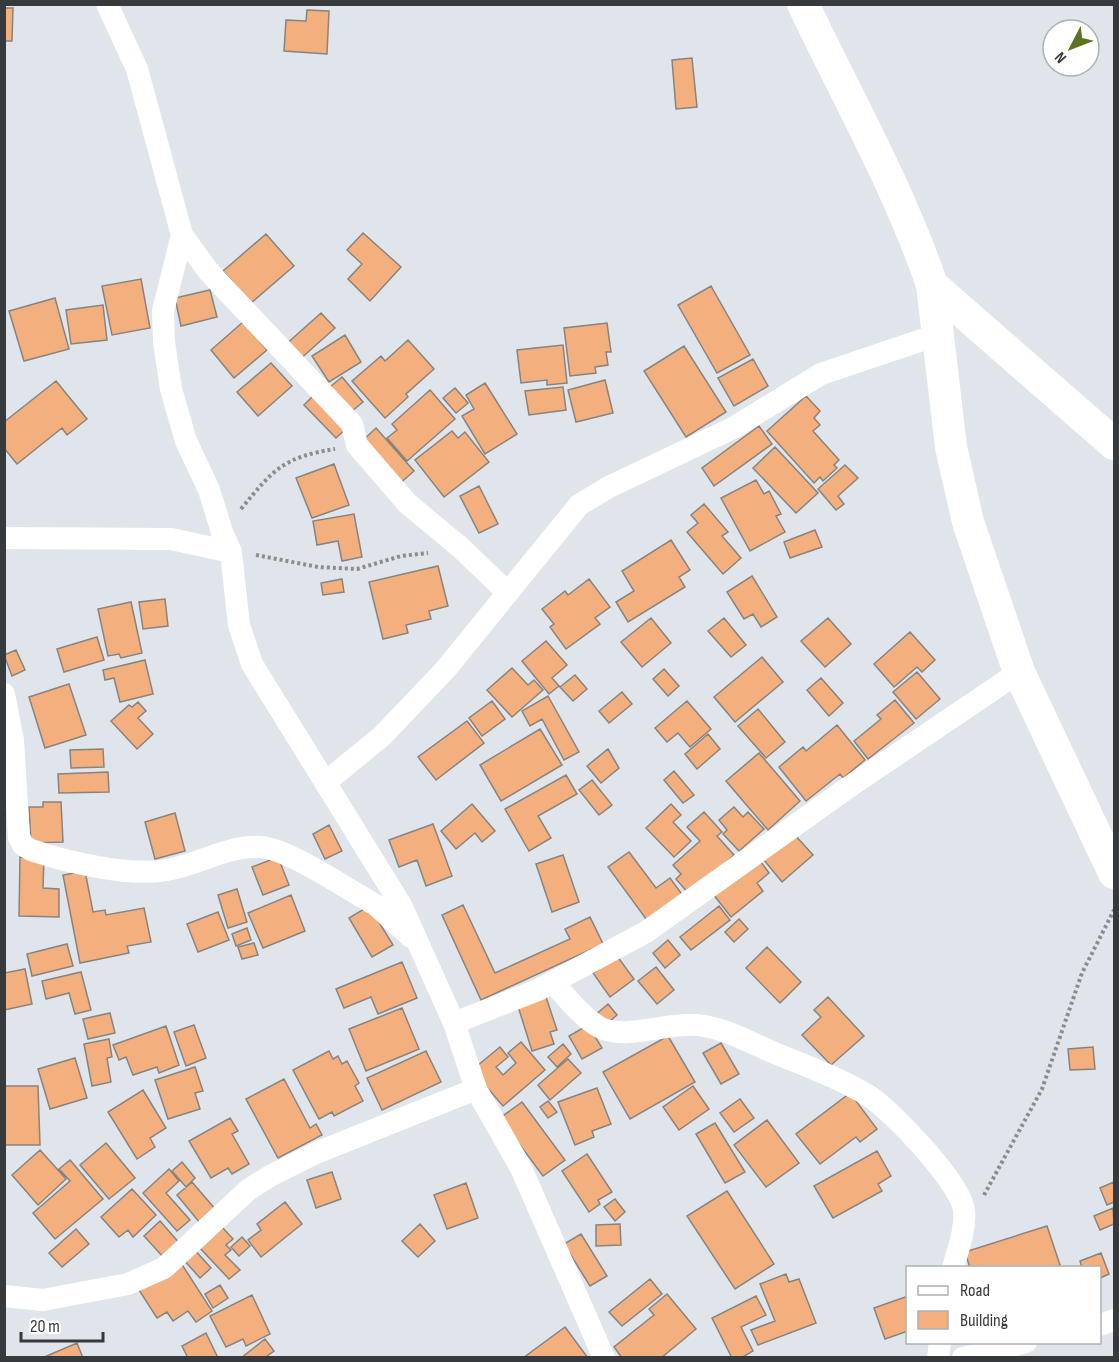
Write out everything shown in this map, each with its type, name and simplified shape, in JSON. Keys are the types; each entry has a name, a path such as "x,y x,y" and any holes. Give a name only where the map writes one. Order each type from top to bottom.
{"street":[{"path":"106,4 137,69 182,236 216,280 352,424 357,445 407,503 461,548 508,593"},
{"path":"803,4 892,188 932,285 951,447 968,522 1019,672 1114,873"},
{"path":"182,236 164,310 164,342 177,413 209,490 226,542 239,625 252,664 401,905 422,947 454,1023 476,1089 520,1168 604,1358"},
{"path":"932,285 1114,444"},
{"path":"326,783 381,736 446,670 564,520 579,505 609,487 733,428 821,374 937,335"},
{"path":"4,538 171,539 226,542"},
{"path":"454,1023 553,983 654,926 846,789 1019,672"},
{"path":"4,694 13,740 18,837 23,845 31,850 126,870 166,871 218,855 262,847 280,852 377,906 422,947"},
{"path":"553,983 598,1026 626,1032 672,1024 699,1025 722,1031 820,1072 871,1098 904,1128 950,1181 964,1210 963,1228 954,1266"},
{"path":"4,1296 43,1300 128,1284 164,1268 249,1190 270,1176 316,1153 476,1089"},
{"path":"963,1358 1018,1344"}],"path":[{"path":"357,445 314,452 277,467 226,542 318,567 357,569 401,556 461,548"},
{"path":"963,1228 1003,1165 1042,1089 1082,973 1114,910"}],"building":[{"path":"4,8 13,8 12,41 4,41"},
{"path":"307,10 329,11 327,54 284,51 286,20 306,21"},
{"path":"692,58 697,107 676,109 672,60"},
{"path":"363,233 401,267 370,301 348,279 362,264 347,250"},
{"path":"266,234 294,266 251,303 223,271"},
{"path":"141,279 150,328 112,335 102,286"},
{"path":"711,286 750,355 717,373 678,305"},
{"path":"210,290 217,317 181,326 175,298"},
{"path":"55,298 69,349 24,361 9,311"},
{"path":"103,305 107,340 71,344 66,310"},
{"path":"321,313 335,328 298,361 284,346"},
{"path":"243,322 267,350 234,378 211,350"},
{"path":"607,323 611,352 606,352 608,365 595,367 596,373 570,376 564,328"},
{"path":"345,335 361,362 329,382 312,356"},
{"path":"408,340 434,369 406,394 408,397 385,418 352,381 381,356 385,361"},
{"path":"563,345 567,383 547,385 547,380 521,383 517,350"},
{"path":"684,346 726,412 686,437 644,371"},
{"path":"753,359 768,386 734,406 718,378"},
{"path":"271,363 292,386 258,416 237,392"},
{"path":"342,377 363,402 346,416 325,391"},
{"path":"605,380 613,413 576,422 568,390"},
{"path":"56,381 87,419 67,435 62,428 17,464 4,448 4,422"},
{"path":"485,383 517,434 485,454 462,416 474,409 466,395"},
{"path":"563,387 566,410 529,415 525,391"},
{"path":"455,388 468,403 456,413 443,398"},
{"path":"430,390 455,419 407,461 387,438 397,430 392,424"},
{"path":"318,391 350,425 336,438 304,405"},
{"path":"806,396 820,411 814,418 820,425 813,431 839,460 834,465 837,468 823,481 820,477 814,483 767,431"},
{"path":"759,426 772,444 714,486 702,468"},
{"path":"376,428 414,471 397,486 359,444"},
{"path":"452,431 458,438 465,432 489,462 444,497 415,460"},
{"path":"775,447 818,493 796,513 753,468"},
{"path":"334,464 349,505 312,518 296,478"},
{"path":"845,465 858,478 838,496 844,504 836,510 818,489"},
{"path":"756,480 764,494 769,491 781,514 776,516 785,532 750,551 721,498"},
{"path":"479,486 498,524 479,533 460,496"},
{"path":"704,504 728,532 722,536 741,558 723,574 687,532 698,523 691,515"},
{"path":"354,514 362,557 342,561 338,541 317,545 313,521"},
{"path":"815,530 822,547 790,558 784,542"},
{"path":"671,540 690,570 679,577 685,587 628,622 616,602 634,591 622,571"},
{"path":"438,566 448,606 429,611 431,619 406,625 408,633 383,639 369,582"},
{"path":"752,576 777,617 761,627 753,614 744,619 727,592"},
{"path":"342,579 344,592 323,595 321,583"},
{"path":"589,579 610,607 595,618 600,624 566,649 550,627 554,624 542,609 565,591 568,595"},
{"path":"165,599 168,626 143,629 139,602"},
{"path":"131,602 142,653 121,658 119,654 108,656 98,609"},
{"path":"651,618 671,643 642,667 621,642"},
{"path":"724,618 746,645 731,657 708,631"},
{"path":"828,618 851,644 825,667 801,641"},
{"path":"910,632 935,660 922,672 917,667 894,687 874,664"},
{"path":"97,637 104,660 64,672 57,649"},
{"path":"546,641 567,665 552,678 559,686 549,694 522,661"},
{"path":"16,650 25,670 12,676 4,655"},
{"path":"762,657 783,682 735,722 714,697"},
{"path":"145,660 153,694 120,702 114,678 105,680 103,670"},
{"path":"512,668 528,685 534,680 543,690 512,717 487,690"},
{"path":"664,669 679,686 668,696 653,679"},
{"path":"917,672 940,699 916,719 893,692"},
{"path":"575,675 587,689 573,701 560,687"},
{"path":"821,678 843,703 829,716 807,690"},
{"path":"69,684 86,735 45,748 29,697"},
{"path":"622,692 632,704 609,723 599,711"},
{"path":"548,696 579,752 564,760 542,719 530,726 522,711"},
{"path":"895,700 914,723 868,759 854,741 881,719 877,715"},
{"path":"492,701 505,719 482,736 469,718"},
{"path":"687,701 711,729 690,747 678,733 667,742 655,728"},
{"path":"138,702 146,711 138,718 153,734 137,749 111,721 129,705 132,707"},
{"path":"758,709 785,742 766,758 738,726"},
{"path":"467,721 484,743 436,780 418,757"},
{"path":"837,725 865,760 843,778 840,774 806,801 779,767 803,747 806,751"},
{"path":"540,729 562,765 501,801 480,765"},
{"path":"708,734 720,749 697,769 685,754"},
{"path":"103,749 104,767 71,768 70,750"},
{"path":"608,749 619,768 601,783 587,766"},
{"path":"759,753 800,801 768,830 726,781"},
{"path":"674,771 694,795 683,803 664,780"},
{"path":"108,772 109,792 59,793 58,774"},
{"path":"566,775 577,794 538,816 551,838 529,851 505,809"},
{"path":"592,780 612,805 599,815 579,790"},
{"path":"43,802 61,802 63,842 31,843 29,807 43,807"},
{"path":"472,804 495,831 482,842 475,833 456,849 441,831"},
{"path":"671,804 681,815 673,822 691,841 674,857 646,828"},
{"path":"734,807 743,817 748,812 764,829 739,851 723,834 727,830 719,820"},
{"path":"704,812 722,832 717,836 734,855 689,894 676,879 681,874 673,865 700,841 687,827"},
{"path":"175,813 185,851 155,859 145,822"},
{"path":"433,824 452,876 426,886 417,860 399,867 389,840"},
{"path":"329,825 342,851 325,859 313,834"},
{"path":"794,834 813,855 782,882 764,860"},
{"path":"629,852 656,888 670,878 684,897 649,923 608,867"},
{"path":"563,855 579,902 552,912 536,864"},
{"path":"20,857 44,858 43,888 59,889 59,917 19,916"},
{"path":"278,857 289,885 263,895 252,867"},
{"path":"758,858 769,873 757,883 763,891 731,917 713,894"},
{"path":"85,871 93,912 105,910 106,915 144,908 151,942 127,946 129,953 80,963 63,875"},
{"path":"237,889 247,922 228,928 218,895"},
{"path":"291,895 305,931 263,948 248,913"},
{"path":"463,905 495,973 570,939 565,929 590,917 603,944 481,1000 442,915"},
{"path":"369,906 393,945 372,957 349,918"},
{"path":"719,906 730,920 691,950 680,937"},
{"path":"218,912 229,940 198,952 187,924"},
{"path":"739,919 748,929 734,942 725,932"},
{"path":"247,928 251,940 236,946 232,934"},
{"path":"668,940 680,955 665,968 653,953"},
{"path":"254,943 258,955 242,959 238,947"},
{"path":"67,944 73,966 32,976 27,954"},
{"path":"767,947 801,982 780,1003 746,968"},
{"path":"617,956 634,979 610,997 593,973"},
{"path":"402,962 417,998 378,1014 371,997 344,1008 336,989"},
{"path":"656,967 674,990 657,1004 638,981"},
{"path":"25,969 32,1004 4,1010 4,973"},
{"path":"81,972 91,1010 75,1014 69,993 46,999 42,981"},
{"path":"545,994 557,1030 550,1032 554,1044 532,1051 517,1003"},
{"path":"828,997 864,1036 831,1065 802,1035 821,1017 814,1010"},
{"path":"608,1004 617,1015 603,1027 594,1016"},
{"path":"402,1008 419,1049 366,1071 349,1029"},
{"path":"110,1013 115,1033 88,1039 83,1019"},
{"path":"194,1025 206,1058 186,1066 174,1032"},
{"path":"588,1025 602,1048 582,1059 569,1036"},
{"path":"166,1026 179,1065 159,1073 157,1067 133,1075 126,1057 119,1060 113,1045"},
{"path":"668,1036 695,1082 630,1119 603,1072"},
{"path":"109,1039 112,1057 107,1058 111,1082 92,1086 84,1044"},
{"path":"521,1042 545,1070 503,1106 472,1070 500,1047 508,1057 496,1067 503,1075 516,1063 508,1053"},
{"path":"721,1043 739,1074 721,1084 703,1053"},
{"path":"563,1044 571,1054 557,1067 548,1057"},
{"path":"1093,1047 1095,1069 1070,1070 1068,1049"},
{"path":"329,1051 333,1059 338,1056 342,1064 347,1061 359,1083 355,1086 363,1101 334,1116 332,1112 319,1119 293,1070"},
{"path":"426,1051 441,1082 382,1110 367,1078"},
{"path":"75,1058 87,1098 50,1109 38,1069"},
{"path":"568,1059 581,1073 550,1100 538,1085"},
{"path":"195,1067 203,1091 195,1093 200,1109 168,1119 155,1080"},
{"path":"284,1079 310,1128 316,1124 322,1135 278,1158 246,1099"},
{"path":"4,1086 38,1086 40,1145 4,1145"},
{"path":"693,1086 709,1109 679,1130 663,1107"},
{"path":"597,1088 611,1124 592,1131 594,1137 575,1145 558,1102"},
{"path":"143,1090 166,1128 150,1138 155,1147 137,1159 108,1112"},
{"path":"850,1093 877,1129 860,1142 856,1137 820,1164 796,1134"},
{"path":"740,1099 754,1118 734,1132 720,1113"},
{"path":"548,1101 557,1112 548,1118 540,1107"},
{"path":"522,1102 565,1160 543,1176 500,1118"},
{"path":"230,1118 238,1131 232,1134 249,1164 232,1174 228,1168 211,1178 189,1141"},
{"path":"767,1120 799,1163 766,1187 734,1145"},
{"path":"715,1123 745,1172 725,1183 696,1134"},
{"path":"106,1143 135,1178 109,1199 80,1165"},
{"path":"40,1150 66,1179 38,1205 12,1175"},
{"path":"877,1151 891,1176 878,1184 882,1191 833,1218 814,1186"},
{"path":"587,1154 612,1192 598,1200 600,1204 589,1212 562,1171"},
{"path":"70,1160 103,1199 55,1239 33,1213 70,1181 59,1169"},
{"path":"182,1162 195,1178 186,1187 172,1171"},
{"path":"169,1169 179,1181 166,1193 190,1220 177,1231 143,1193"},
{"path":"332,1172 341,1199 316,1208 307,1180"},
{"path":"192,1182 216,1210 200,1223 177,1195"},
{"path":"1114,1182 1114,1202 1107,1205 1100,1188"},
{"path":"466,1183 478,1218 447,1229 434,1195"},
{"path":"132,1189 156,1215 133,1237 128,1230 119,1237 101,1217"},
{"path":"727,1191 774,1264 735,1289 687,1216"},
{"path":"615,1199 625,1212 615,1221 604,1207"},
{"path":"285,1202 302,1224 261,1257 248,1240 261,1230 257,1224"},
{"path":"1113,1208 1114,1224 1100,1230 1094,1216"},
{"path":"160,1221 181,1245 165,1259 144,1236"},
{"path":"420,1224 435,1241 418,1257 402,1241"},
{"path":"620,1224 621,1245 596,1246 596,1225"},
{"path":"220,1225 233,1239 226,1245 231,1250 225,1255 240,1270 229,1279 198,1246"},
{"path":"1047,1226 1060,1266 969,1266 965,1252"},
{"path":"76,1229 89,1244 62,1267 49,1253"},
{"path":"581,1234 607,1276 590,1286 564,1244"},
{"path":"242,1237 250,1246 239,1256 231,1247"},
{"path":"193,1248 211,1268 200,1278 182,1258"},
{"path":"1101,1253 1109,1274 1101,1278 1101,1266 1081,1266 1080,1261"},
{"path":"181,1263 212,1311 196,1322 188,1311 173,1321 167,1312 157,1318 139,1290"},
{"path":"786,1274 789,1282 799,1279 816,1323 758,1345 751,1330 775,1321 760,1284"},
{"path":"650,1279 662,1294 622,1326 609,1312"},
{"path":"220,1285 228,1298 213,1308 205,1294"},
{"path":"667,1294 696,1329 661,1358 622,1358 614,1347 654,1315 649,1309"},
{"path":"252,1295 270,1334 246,1346 243,1339 226,1347 210,1316"},
{"path":"756,1296 766,1315 741,1327 753,1351 741,1358 732,1358 712,1318"},
{"path":"906,1297 906,1332 885,1339 874,1308"},
{"path":"565,1327 588,1358 523,1358"},
{"path":"206,1333 218,1358 188,1358 182,1346"},
{"path":"265,1339 274,1351 264,1358 241,1358"},
{"path":"77,1343 83,1358 42,1358"}]}
